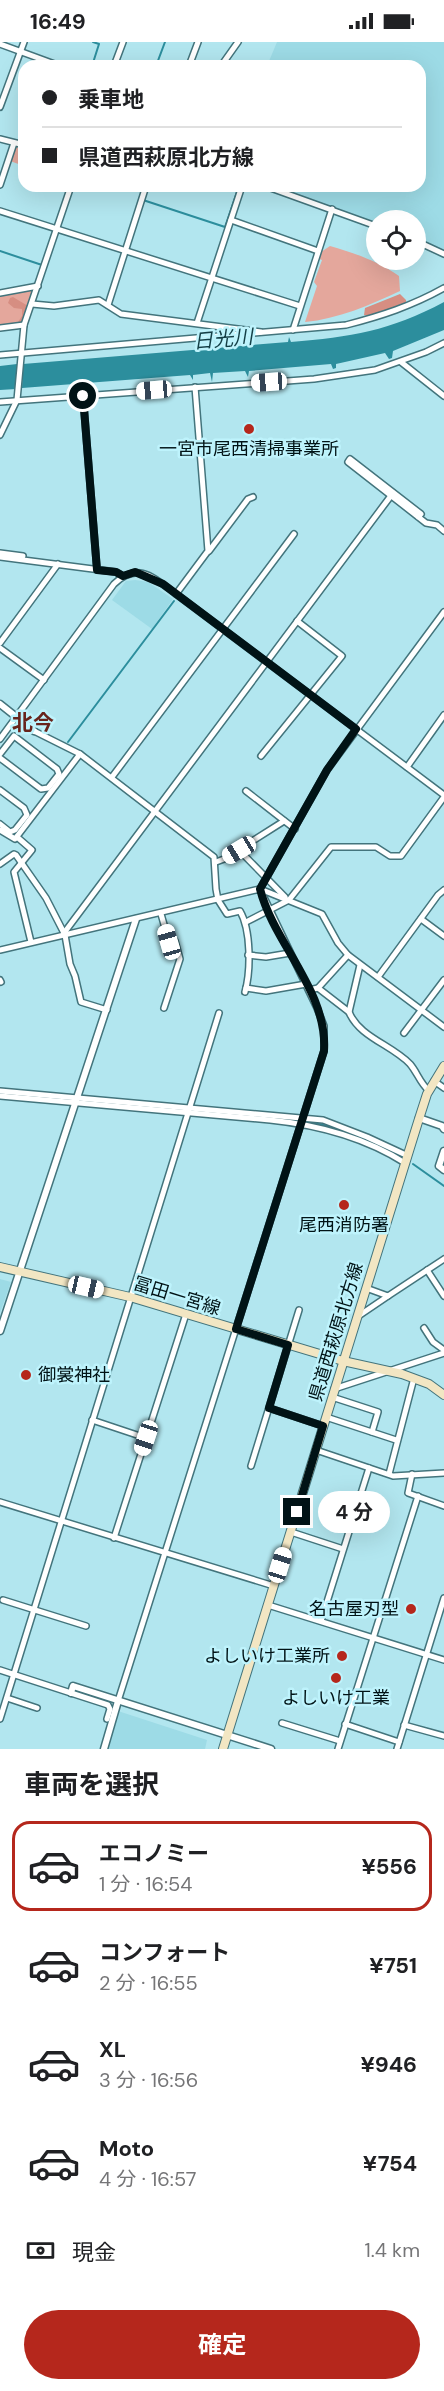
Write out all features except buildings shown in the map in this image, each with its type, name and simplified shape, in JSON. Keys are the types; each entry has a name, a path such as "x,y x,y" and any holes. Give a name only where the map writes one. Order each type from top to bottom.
{"main road":[{"name":"県道西萩原北方線","path":"223,1749 419,1118 429,1091 444,1066"},
{"name":"冨田一宮線","path":"0,1267 130,1297 343,1361 414,1378 444,1395"}],"street":[{"path":"0,107 24,42"},
{"path":"116,60 123,42"},
{"path":"191,60 198,42"},
{"path":"225,60 238,42"},
{"path":"0,44 44,60"},
{"path":"0,139 18,144"},
{"path":"0,185 14,143"},
{"path":"0,435 17,400 24,326 69,192"},
{"path":"108,305 144,192"},
{"path":"197,323 240,192"},
{"path":"282,192 366,222"},
{"path":"292,330 332,209"},
{"path":"0,211 300,306"},
{"path":"231,220 318,252"},
{"path":"426,246 444,254"},
{"path":"0,293 38,286"},
{"path":"0,355 346,325 416,304 444,288"},
{"path":"32,304 54,306 94,300 108,305 116,312 128,315 259,330 262,333"},
{"path":"0,328 24,326"},
{"path":"0,402 314,379 375,370 401,362 444,343"},
{"path":"401,362 444,396"},
{"path":"195,387 208,551"},
{"path":"83,396 97,568"},
{"path":"392,494 348,462 350,459 392,494 418,517 426,523 437,525 444,531"},
{"path":"65,934 392,494"},
{"path":"176,594 248,499 253,497"},
{"path":"112,777 294,534"},
{"path":"0,555 97,568"},
{"path":"0,555 97,568 123,576"},
{"path":"0,643 58,564"},
{"path":"0,739 102,599 123,576 135,572 176,594 444,796 401,856 390,856 376,847 331,847 289,900 246,921"},
{"path":"260,889 327,770 444,612"},
{"path":"261,756 342,656 297,621"},
{"path":"0,648 44,680"},
{"path":"0,704 34,731 80,754 156,810 214,857 218,900 227,914 240,910 246,921 248,955 246,990 266,991 306,984"},
{"path":"407,767 444,715"},
{"path":"14,736 57,769 59,774 48,789 41,789 0,756 14,736"},
{"path":"0,830 15,839 80,754"},
{"path":"0,790 24,808 27,815 15,830 10,832 0,824"},
{"path":"246,791 295,829"},
{"path":"216,862 284,821"},
{"path":"17,837 32,850 14,872 31,942"},
{"path":"239,850 289,900"},
{"path":"0,855 3,862 14,854 46,898 65,934 70,964 81,1002 107,1010"},
{"path":"104,1749 324,1051 324,1026 260,889"},
{"path":"0,950 260,889 322,914 338,943 348,955 444,1027"},
{"path":"378,977 444,890"},
{"path":"161,914 169,942 175,941 180,959 164,1008"},
{"path":"0,1331 136,919"},
{"path":"421,919 444,936"},
{"path":"248,955 266,957 290,953"},
{"path":"309,990 318,988 348,955"},
{"path":"349,1012 360,965"},
{"path":"404,1033 444,980"},
{"path":"318,988 349,1012 361,1029 411,1066 422,1085 429,1091"},
{"path":"0,1719 219,1013"},
{"path":"434,1081 444,1088"},
{"path":"0,1090 78,1100"},
{"path":"0,1096 78,1100 301,1121 323,1120 338,1125 406,1159"},
{"path":"419,1118 444,1129"},
{"path":"444,1150 439,1166 444,1170"},
{"path":"357,1317 444,1259"},
{"path":"427,1270 444,1296"},
{"path":"366,1288 388,1296"},
{"path":"251,1466 299,1310"},
{"path":"114,1538 186,1314"},
{"path":"333,1393 444,1351 424,1328"},
{"path":"437,1345 444,1341"},
{"path":"389,1474 414,1378"},
{"path":"333,1393 378,1412 372,1432"},
{"path":"269,1408 323,1426"},
{"path":"326,1417 396,1440"},
{"path":"92,1420 146,1438"},
{"path":"316,1450 389,1474 444,1473"},
{"path":"321,1621 369,1468"},
{"path":"412,1474 408,1493 444,1506"},
{"path":"338,1749 418,1496"},
{"path":"0,1502 274,1586"},
{"path":"291,1532 344,1549"},
{"path":"397,1749 442,1614 444,1598"},
{"path":"3,1600 86,1626"},
{"path":"268,1605 444,1660"},
{"path":"0,1670 108,1705 110,1709 106,1719"},
{"path":"71,1693 73,1686 271,1749"},
{"path":"7,1698 37,1708"},
{"path":"282,1723 340,1741"},
{"path":"345,1724 399,1742"},
{"path":"404,1725 444,1736"}],"shaded area":[{"path":"277,42 444,42 444,251 426,242 426,210 366,210 366,219 290,192 426,192 426,60 270,60"},
{"path":"16,147 18,148 18,164 10,161"},
{"path":"330,246 366,258 366,270 389,270 399,276 400,291 342,315 305,322 317,286 314,282 322,260 319,259 321,252"},
{"path":"36,288 23,324 0,327 0,294"},
{"path":"400,294 406,300 406,304 371,317 364,315 365,308"},
{"path":"13,297 28,306 22,323 18,322 22,316 22,309 14,308 8,303"},
{"path":"444,302 444,330 393,351 392,358 389,359 385,353 336,364 336,368 333,369 331,364 249,371 248,377 245,371 213,373 212,382 210,373 193,375 193,380 190,375 22,388 23,364 288,342 289,337 291,342 333,338 388,326"},
{"path":"17,364 16,389 0,390 0,366"},
{"path":"126,581 148,582 173,599 152,629 112,600"},
{"path":"0,1279 11,1282 0,1313"},
{"path":"118,1711 207,1740 205,1749 106,1749"}],"waterway":[{"path":"93,42 99,44 94,60"},
{"path":"158,60 165,42"},
{"path":"143,200 225,227 237,192"},
{"path":"0,251 42,265"},
{"path":"204,561 211,551"},
{"path":"68,742 174,601"},
{"path":"290,1120 343,1130"},
{"path":"387,1149 398,1155"},
{"path":"413,1164 444,1186"}],"place":[{"name":"一宮市尾西清掃事業所","path":"249,429"},
{"name":"尾西消防署","path":"344,1205"},
{"name":"御裳神社","path":"26,1375"},
{"name":"名古屋刃型","path":"411,1609"},
{"name":"よしいけ工業所","path":"342,1656"},
{"name":"よしいけ工業","path":"336,1678"}],"district":[{"name":"北今","path":"33,723"}],"route":[{"path":"83,396 97,570 116,572 123,576 135,572 163,584 356,729 327,770 260,889 317,1008 324,1026 325,1039 324,1051 236,1329 288,1345 269,1408 323,1426 297,1512"}],"water label":[{"name":"日光川","path":"223,339"}]}
